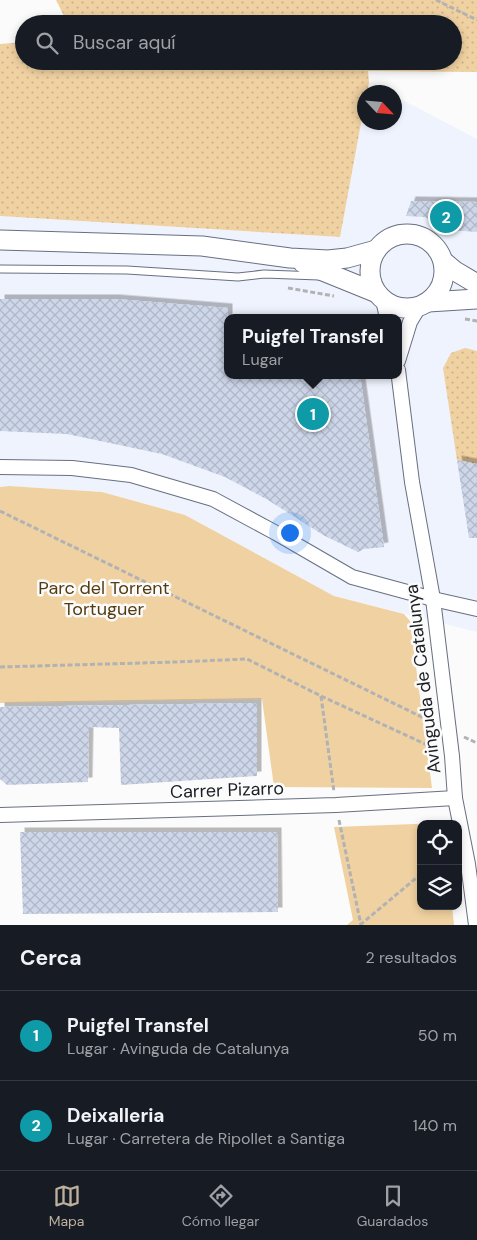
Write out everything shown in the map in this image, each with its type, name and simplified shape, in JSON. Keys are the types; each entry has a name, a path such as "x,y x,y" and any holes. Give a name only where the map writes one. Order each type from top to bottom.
{"main road":[{"path":"382,304 372,282 371,261 376,250 386,239 398,233 415,233 438,249 443,261 444,278 429,304"},
{"path":"0,240 202,246 290,258 328,260 347,258 376,250"},
{"path":"290,258 334,277 382,304 400,309 477,299"},
{"path":"443,261 455,271 477,284"}],"street":[{"path":"402,348 410,322 429,304 477,308"},
{"name":"Avinguda de Catalunya","path":"399,379 412,482 434,599 455,798 468,864 476,925"},
{"path":"0,467 72,468 131,475 213,499 352,577 477,609"},
{"name":"Carrer Pizarro","path":"0,815 336,805 455,798"}],"lane":[{"path":"0,269 127,270 238,278 264,274 334,277"}],"path":[{"path":"436,0 477,20"},
{"path":"284,288 338,297"},
{"path":"0,511 477,743"},
{"path":"0,667 247,658 321,696 452,756"},
{"path":"360,925 417,877"}],"shaded area":[{"path":"402,100 477,139 477,632 334,596 185,515 102,492 0,487 0,216 339,237 360,130 402,130"}],"green space":[{"path":"56,0 477,0 477,72 368,71 369,85 357,85 357,130 360,130 340,237 0,216 0,44 15,43 15,70 462,70 462,15 64,15"},
{"path":"465,348 477,351 477,464 457,460 443,368 451,353"},
{"name":"Parc del Torrent Tortuguer","path":"0,487 102,492 185,515 334,596 404,614 410,621 432,788 274,787 262,699 0,703"},
{"path":"417,824 417,910 452,910 454,925 347,925 353,920 334,827"}],"building":[{"path":"411,201 477,202 477,232 450,230 425,217 406,216"},
{"path":"0,299 115,299 228,308 228,314 224,314 224,379 361,379 384,547 364,549 358,552 323,535 268,500 225,477 162,454 67,434 0,431"},
{"path":"457,460 477,464 477,538 469,538"},
{"path":"257,703 257,776 121,785 119,728 89,727 88,782 7,785 0,779 0,707"},
{"path":"20,832 277,832 278,912 23,914"}],"place":[{"name":"Deixalleria","path":"446,217"},
{"name":"Puigfel Transfel","path":"313,414"}]}
